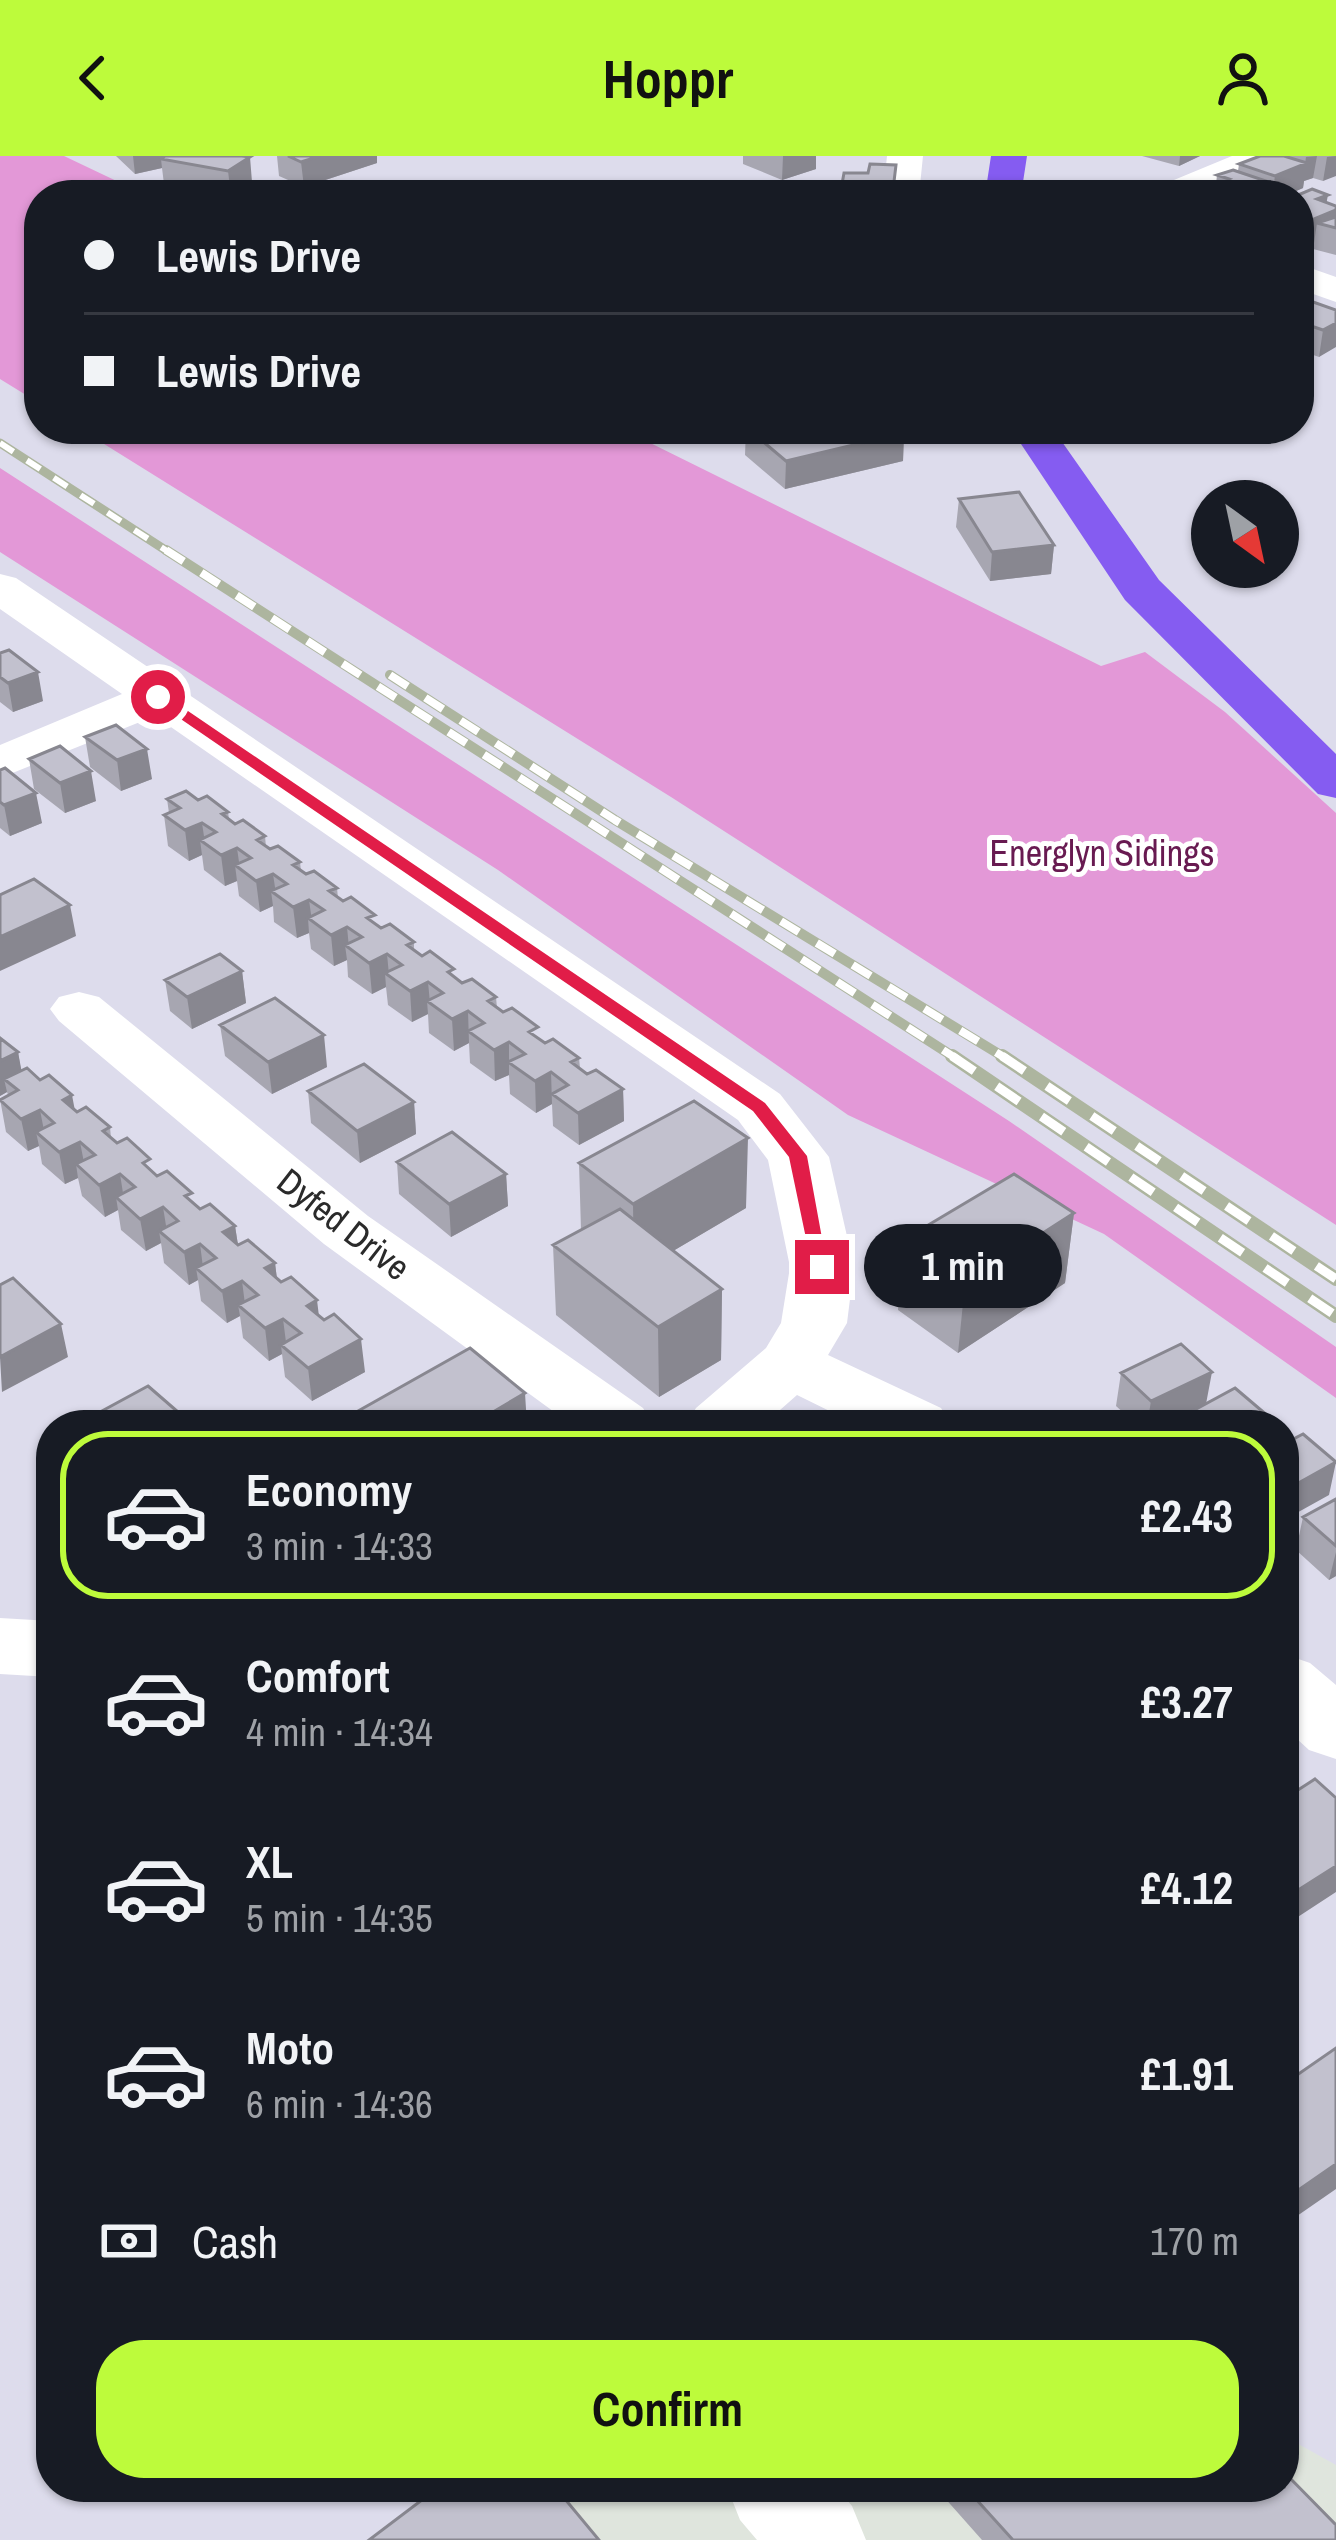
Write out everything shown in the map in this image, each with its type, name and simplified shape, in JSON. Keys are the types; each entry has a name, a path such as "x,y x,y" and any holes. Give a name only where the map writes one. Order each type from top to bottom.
{"main road":[{"path":"1042,444 1142,590 1336,783"}],"street":[{"path":"1206,180 1263,156"},
{"path":"0,588 759,1107 798,1156 822,1267 814,1323 790,1364 737,1410"},
{"path":"0,763 158,697"},
{"name":"Dyfed Drive","path":"79,1010 346,1230 598,1410"},
{"path":"790,1364 886,1410"},
{"path":"0,1646 36,1647"},
{"path":"786,2502 818,2540"}],"shaded area":[{"path":"1299,2444 1336,2465 1336,2540 416,2540 463,2502 1299,2502"}],"green space":[{"path":"0,156 64,156 114,180 24,180 24,394 0,379"},
{"name":"Energlyn Sidings","path":"104,444 652,444 1101,666 1145,652 1225,712 1336,813 1336,1225 671,797"},
{"path":"0,468 1009,1121 1336,1347 1336,1398 1104,1234 848,1115 498,870 0,552"}],"building":[{"path":"288,156 320,156 301,162"},
{"path":"1260,156 1307,163 1275,176 1239,164"},
{"path":"250,157 228,171 161,159"},
{"path":"870,164 896,165 894,180 843,180 844,173 868,173"},
{"path":"1233,170 1263,180 1227,180 1217,175"},
{"path":"1314,190 1328,195 1317,199 1336,210 1314,219"},
{"path":"1336,217 1336,228 1317,223"},
{"path":"1314,302 1336,310 1336,323 1323,330 1314,327"},
{"path":"766,444 858,444 786,461"},
{"path":"1019,492 1054,545 992,552 959,499"},
{"path":"9,650 38,672 8,683 0,677 0,653"},
{"path":"116,725 147,749 117,760 85,737"},
{"path":"60,746 91,771 60,783 29,759"},
{"path":"5,768 36,793 4,805 0,802 0,770"},
{"path":"186,791 198,800 207,796 235,824 243,820 265,836 257,840 270,849 278,846 300,862 293,865 306,874 314,871 337,888 329,891 343,901 351,897 375,915 367,918 381,928 390,924 414,942 407,945 422,956 430,951 454,969 448,972 462,983 472,979 496,997 488,1001 503,1012 512,1008 538,1027 529,1032 545,1043 553,1039 579,1058 571,1062 587,1074 596,1070 623,1089 578,1113 552,1094 568,1085 551,1072 535,1081 508,1062 525,1054 509,1042 494,1050 468,1031 484,1023 468,1011 452,1019 427,1001 443,993 428,982 410,991 385,973 402,965 387,954 369,963 345,945 362,937 347,927 331,935 308,918 324,910 309,900 293,907 271,891 287,884 273,874 256,881 235,865 251,858 237,848 221,855 200,840 216,832 202,823 185,830 164,815 180,808 167,799"},
{"path":"34,879 70,905 0,937 0,895"},
{"path":"220,954 242,971 187,997 165,980"},
{"path":"275,998 324,1035 268,1062 220,1025"},
{"path":"0,1038 18,1052 0,1061"},
{"path":"364,1064 414,1102 357,1131 308,1091"},
{"path":"27,1068 40,1080 49,1075 72,1095 63,1100 77,1112 86,1107 110,1127 103,1131 117,1143 127,1138 150,1159 143,1163 157,1176 167,1171 192,1193 185,1196 200,1209 210,1204 235,1226 223,1232 238,1245 248,1240 275,1263 265,1268 281,1282 291,1277 317,1300 307,1306 324,1320 334,1314 361,1339 308,1368 281,1345 301,1333 283,1319 265,1328 238,1305 258,1295 242,1281 222,1291 196,1268 216,1258 200,1244 184,1252 159,1231 178,1221 163,1207 140,1219 116,1197 135,1187 120,1174 99,1185 76,1164 95,1155 80,1142 59,1152 36,1132 54,1123 40,1110 21,1119 0,1100 18,1090 4,1079"},
{"path":"694,1101 748,1138 633,1204 579,1163"},
{"path":"452,1132 506,1174 449,1204 397,1162"},
{"path":"1014,1174 1074,1213 965,1283 903,1240"},
{"path":"620,1209 722,1289 658,1327 553,1245"},
{"path":"13,1278 61,1324 0,1357 0,1285"},
{"path":"1181,1344 1212,1372 1151,1401 1121,1373"},
{"path":"470,1348 525,1393 496,1410 360,1410"},
{"path":"148,1386 176,1410 104,1410"},
{"path":"1235,1388 1261,1410 1194,1410"},
{"path":"1303,1434 1336,1462 1299,1483 1299,1436"},
{"path":"1336,1499 1336,1546 1303,1517"},
{"path":"1315,1779 1336,1798 1336,1866 1299,1889 1299,1789"},
{"path":"1336,2048 1336,2164 1299,2190 1299,2074"},
{"path":"1299,2487 1336,2525 1336,2540 1013,2540 979,2502 1299,2502"},
{"path":"419,2502 567,2502 599,2540 369,2540"}],"railway":[{"path":"0,443 170,553"},
{"path":"166,550 957,1059"},
{"path":"390,675 615,820 1007,1059"},
{"path":"952,1056 1336,1316"},
{"path":"1002,1056 1336,1279"}],"route":[{"path":"158,697 759,1107 798,1156 822,1267"}]}
